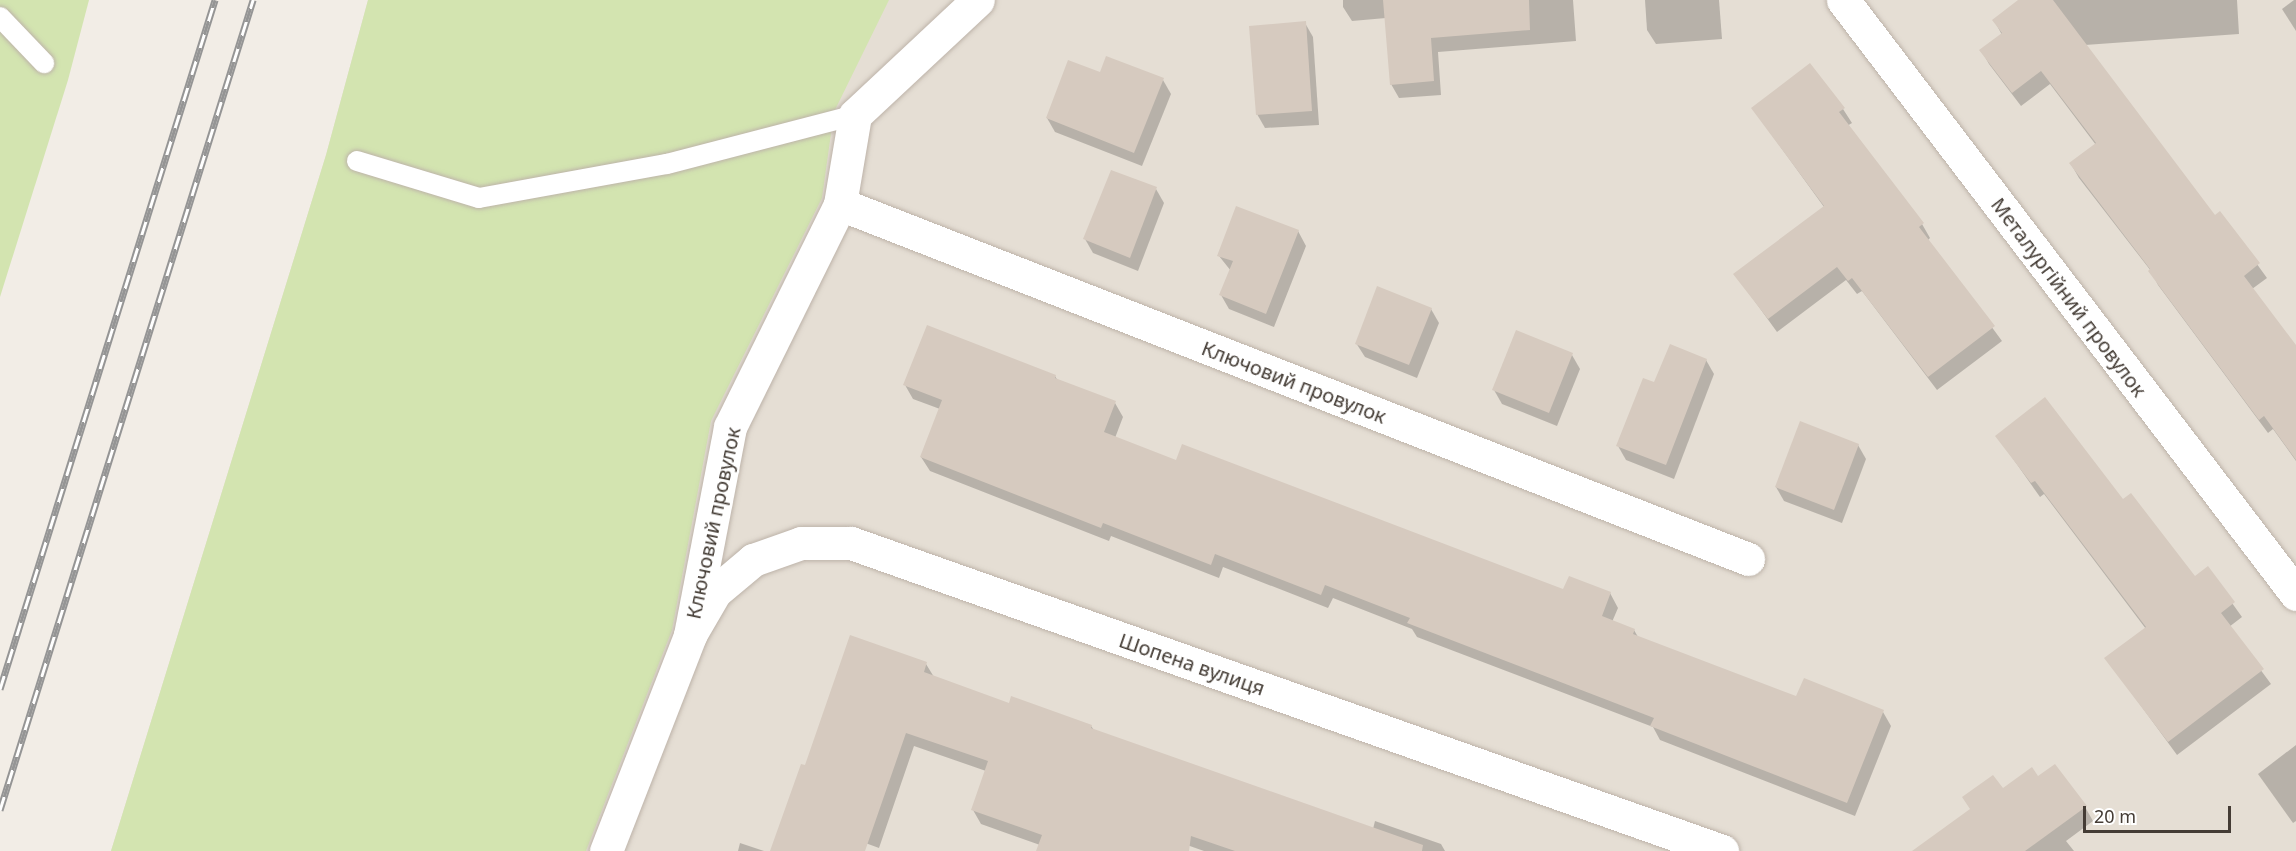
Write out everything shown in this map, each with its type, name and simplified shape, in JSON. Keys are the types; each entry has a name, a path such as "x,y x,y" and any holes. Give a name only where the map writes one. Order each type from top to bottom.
{"street":[{"path":"855,115 978,0"},
{"name":"Металургійний провулок","path":"1843,0 2296,594"},
{"name":"Ключовий провулок","path":"606,851 690,635 730,427 840,204 855,115"},
{"name":"Ключовий провулок","path":"840,204 1748,559"},
{"name":"Шопена вулиця","path":"690,635 715,592 753,560 801,543 851,543 1722,851"}],"lane":[{"path":"0,17 44,63"},
{"path":"357,161 478,198 667,164 855,115"}],"shaded area":[{"path":"368,0 2296,0 2296,851 111,851 326,155"}],"green space":[{"path":"0,0 89,0 68,80 0,297"},
{"path":"368,0 889,0 834,112 822,198 711,421 672,630 586,851 111,851 326,155"}],"building":[{"path":"1383,0 1529,0 1530,30 1431,38 1434,81 1390,85"},
{"path":"2018,0 2053,0 2215,215 2220,211 2260,263 2244,276 2296,345 2296,460 2264,416 2259,420 2148,271 2150,269 2069,163 2096,143 2041,71 2012,93 1979,50 2002,33 1992,20"},
{"path":"1306,21 1312,111 1256,115 1249,26"},
{"path":"1106,56 1164,78 1134,153 1046,118 1068,60 1100,72"},
{"path":"1810,63 1845,108 1839,112 1924,223 1919,227 1995,326 1928,377 1852,278 1848,281 1837,267 1768,319 1733,274 1824,206 1751,108"},
{"path":"1111,170 1157,187 1130,258 1083,239"},
{"path":"1236,206 1299,230 1266,314 1219,295 1233,261 1217,256"},
{"path":"1377,286 1432,308 1409,365 1355,344"},
{"path":"927,325 1116,401 1104,432 1176,460 1182,444 1563,589 1569,576 1611,592 1602,616 1635,629 1633,634 1796,696 1804,678 1884,710 1847,803 1650,726 1654,718 1407,623 1410,618 1325,585 1321,595 1215,554 1211,565 1103,523 1101,528 920,457 942,400 903,385"},
{"path":"1516,330 1573,353 1549,413 1492,390"},
{"path":"1670,344 1707,359 1666,465 1616,446 1643,378 1654,382"},
{"path":"2045,397 2123,499 2131,493 2195,576 2208,566 2235,602 2221,613 2264,669 2168,742 2104,658 2146,627 2035,481 2031,483 1995,436"},
{"path":"1800,421 1859,444 1834,510 1775,487"},
{"path":"850,635 927,662 924,672 1009,703 1011,696 1092,725 1091,728 1423,845 1422,851 1235,851 1191,836 1189,851 1036,851 1042,835 971,810 988,761 906,733 865,851 770,851 801,764 805,765"},
{"path":"2055,764 2087,806 2025,851 1912,851 1970,809 1962,797 1993,775 2003,788 2032,767 2038,776"}],"railway":[{"path":"0,689 215,0"},
{"path":"0,810 253,0"}]}
